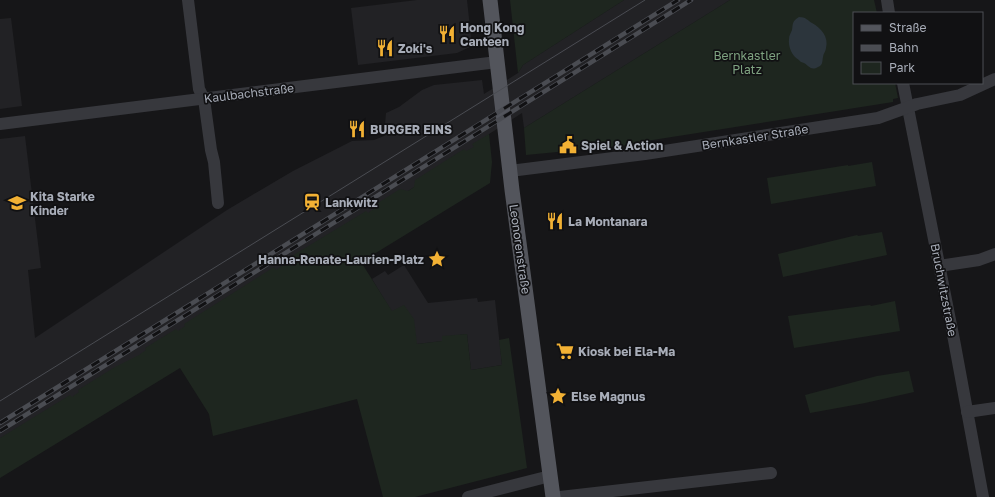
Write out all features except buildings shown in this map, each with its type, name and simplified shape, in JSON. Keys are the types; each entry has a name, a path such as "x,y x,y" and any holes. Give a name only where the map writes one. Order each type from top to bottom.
{"main road":[{"name":"Leonorenstraße","path":"490,0 510,171 553,497"}],"street":[{"path":"188,0 198,89 204,99 214,162 218,203"},
{"path":"887,0 890,12"},
{"name":"Kaulbachstraße","path":"0,124 497,62"},
{"name":"Bernkastler Straße","path":"510,171 645,154 878,118 917,104 960,95 995,79"},
{"name":"Bruchwitzstraße","path":"903,84 983,497"},
{"path":"939,266 979,260 995,254"},
{"path":"967,412 995,408"},
{"path":"560,497 771,473"},
{"path":"468,497 550,476"}],"shaded area":[{"path":"417,0 467,0 472,46 457,53 358,65 351,8"},
{"path":"624,0 730,0 524,128 522,113 489,134 480,146 408,191 0,465 0,139 25,136 41,268 28,270 35,338 227,210 293,171 352,141 374,140 384,136 386,113 399,107 422,90 434,85 482,80 484,94 518,73 523,65"},
{"path":"799,17 805,18 824,33 827,44 826,49 821,65 816,68 810,68 800,61 792,54 790,48 789,38 793,23"},
{"path":"11,18 22,106 0,109 0,19"},
{"path":"404,265 428,303 477,298 478,302 495,300 502,365 471,370 467,334 442,337 443,341 417,344 392,312 372,279 385,271 388,275"}],"green space":[{"path":"510,0 624,0 523,65 518,73"},
{"name":"Bernkastler Platz","path":"730,0 874,0 877,12 853,12 853,84 895,84 898,98 893,99 893,102 640,142 640,144 526,155 524,128"},
{"path":"489,134 492,162 490,183 361,262 392,311 404,305 414,319 417,344 442,341 442,336 467,334 471,370 502,365 499,340 509,338 527,468 415,497 383,497 357,399 213,436 209,414 180,368 0,478 0,438 70,395 72,397 79,392 78,390 115,367 139,355 146,350 145,348 176,329 178,331 185,326 184,324 274,267 276,270 284,265 282,262 366,211 368,213 375,208 373,206 400,189 408,191 414,187 415,180 464,149 466,151 474,147 472,144"},
{"path":"872,162 876,186 771,204 767,178"},
{"path":"882,232 887,255 783,277 778,254 857,235"},
{"path":"895,301 900,331 794,348 788,316 871,306"},
{"path":"909,371 914,392 810,413 805,395 877,376"}],"tram line":[{"path":"0,401 645,0"}],"railway":[{"path":"0,423 678,0"},
{"path":"0,431 691,0"}],"place":[{"name":"Hong Kong Canteen","path":"447,34"},
{"name":"Zoki's","path":"385,48"},
{"name":"BURGER EINS","path":"357,129"},
{"name":"Spiel & Action","path":"568,145"},
{"name":"Lankwitz","path":"312,202"},
{"name":"Kita Starke Kinder","path":"17,203"},
{"name":"La Montanara","path":"555,221"},
{"name":"Hanna-Renate-Laurien-Platz","path":"437,259"},
{"name":"Kiosk bei Ela-Ma","path":"565,351"},
{"name":"Else Magnus","path":"558,396"}]}
